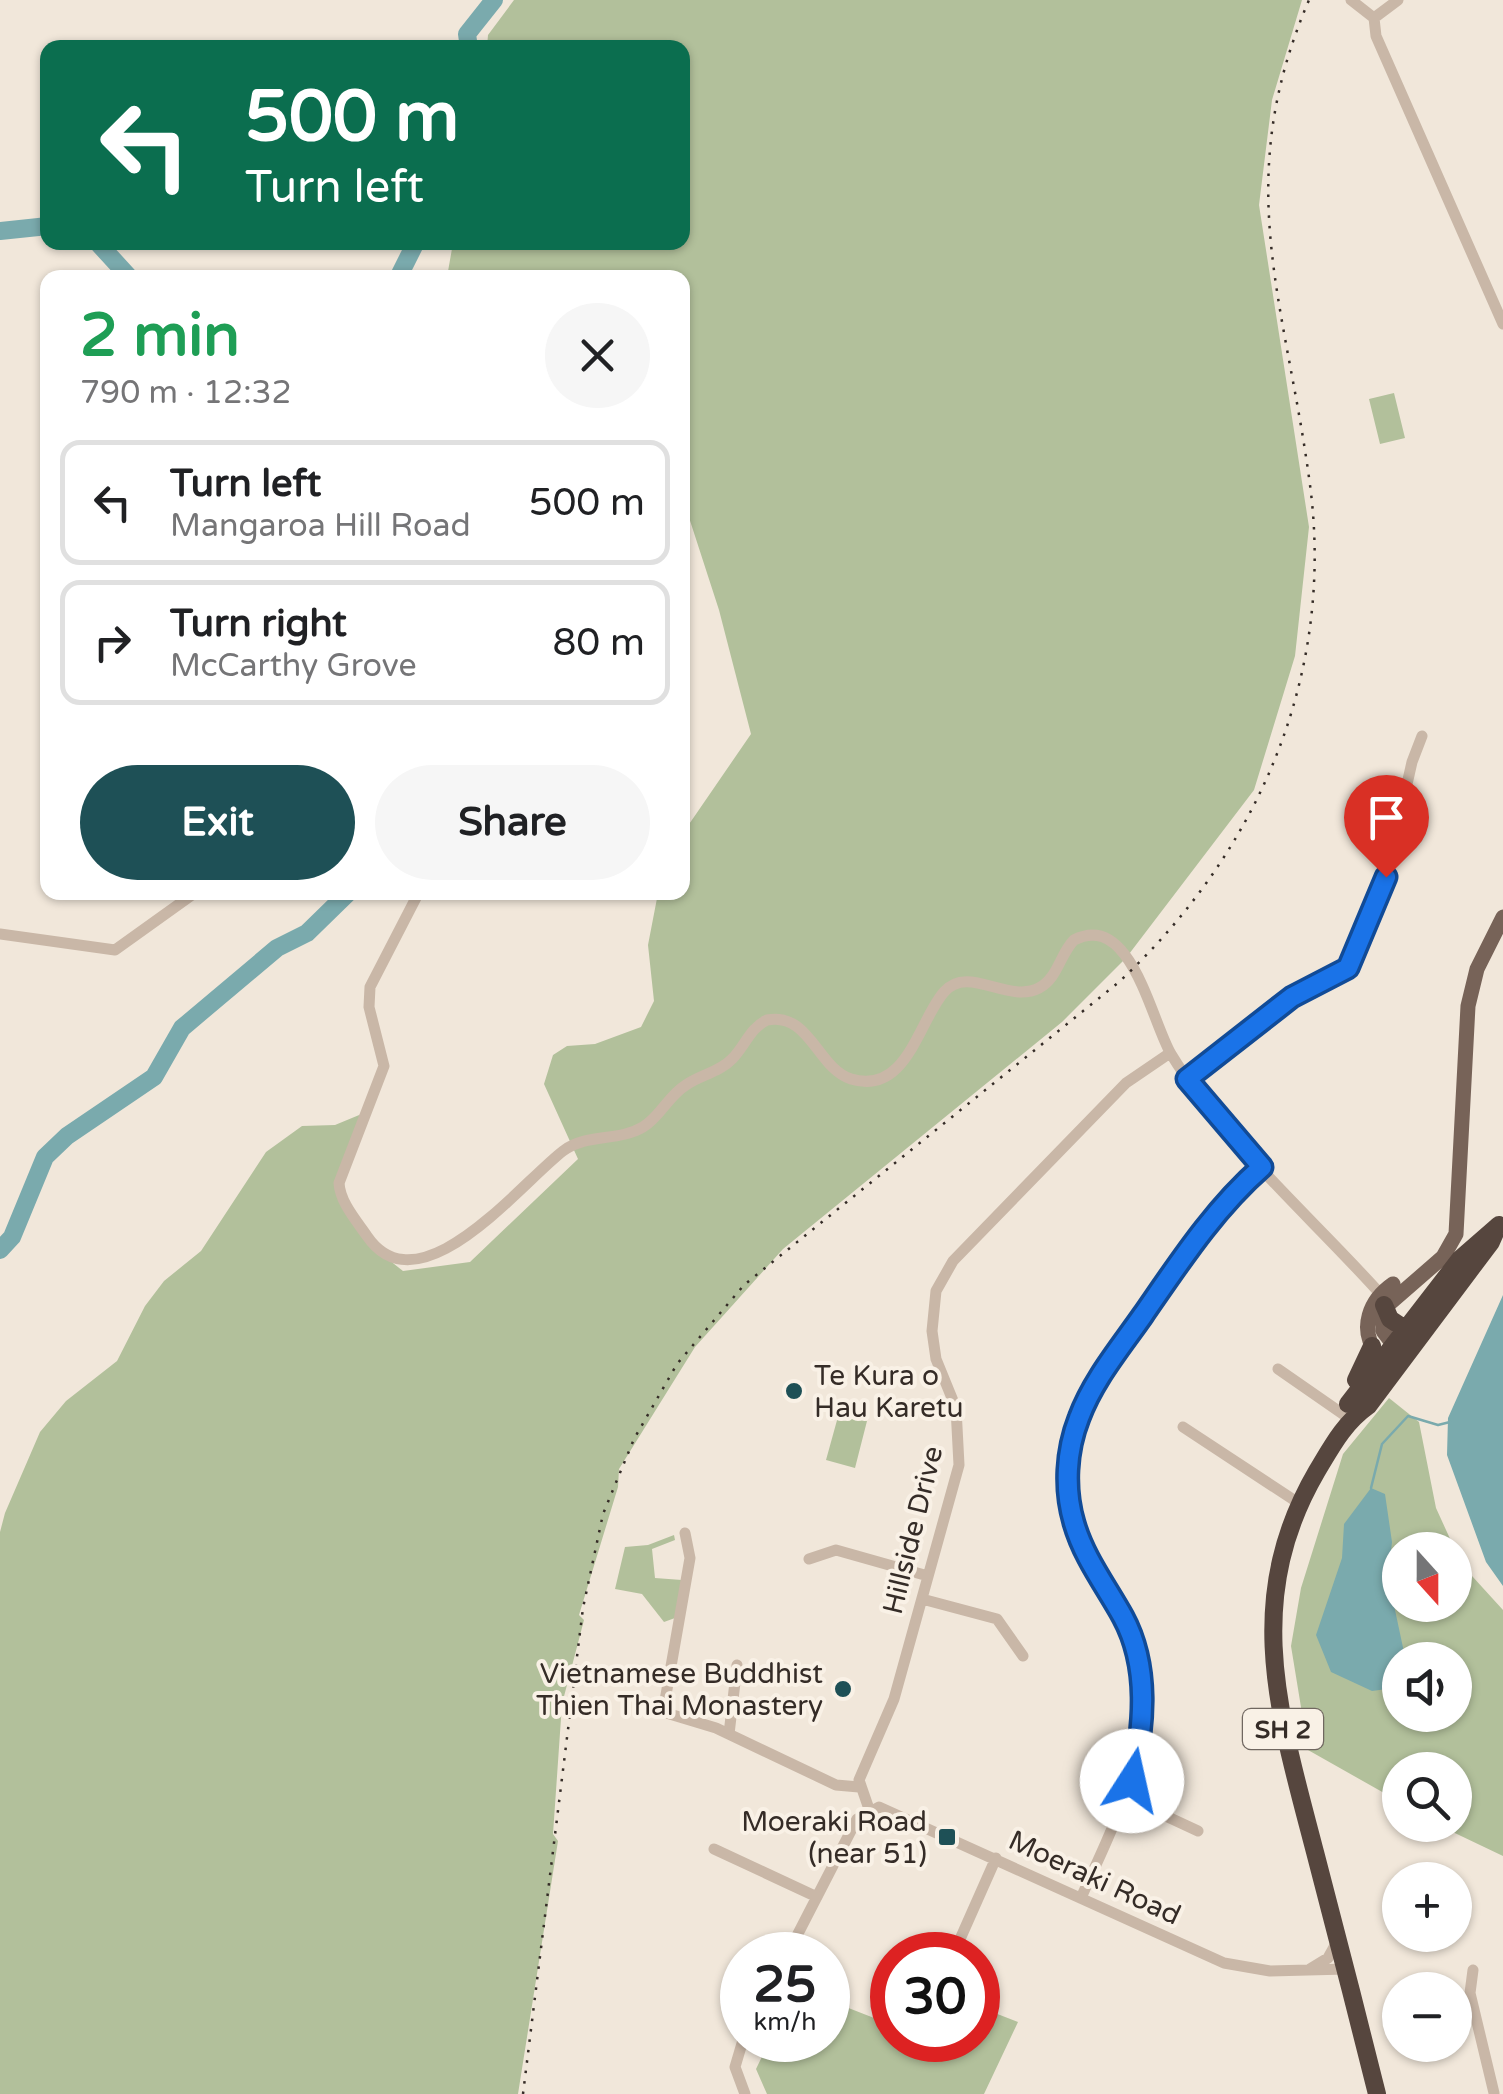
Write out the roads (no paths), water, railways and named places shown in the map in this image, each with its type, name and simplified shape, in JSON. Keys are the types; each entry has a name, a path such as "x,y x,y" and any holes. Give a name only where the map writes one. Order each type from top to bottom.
{"highway":[{"name":"SH 2","path":"1378,2094 1280,1717 1272,1663 1280,1558 1300,1504 1349,1411 1368,1406 1405,1328 1480,1237 1500,1223"},
{"name":"SH 2","path":"1389,1355 1491,1242 1500,1223"},
{"path":"1384,1300 1390,1319 1405,1328"},
{"path":"1349,1411 1389,1355"}],"main road":[{"path":"1389,1355 1380,1321 1384,1300 1449,1250 1458,1226 1468,1006 1477,969 1503,917"}],"street":[{"path":"1351,0 1374,18 1376,36 1503,324"},
{"path":"1374,18 1398,0"},
{"path":"1187,1079 1292,997 1348,968 1384,884 1412,762 1422,736"},
{"path":"0,934 114,950 185,900"},
{"path":"416,900 370,986 369,1006 383,1053 383,1072 339,1183 341,1196 371,1242 388,1257 424,1260 467,1234 573,1144 634,1131 648,1124 674,1093 727,1064 755,1028 772,1018 798,1027 845,1076 872,1079 892,1070 911,1052 942,993 952,986 970,982 1004,992 1030,992 1048,983 1074,940 1097,934 1115,942 1134,967 1170,1053 1187,1079 1384,1300"},
{"name":"Hillside Drive","path":"859,1787 894,1699 960,1454 956,1408 933,1341 940,1282 953,1261 1105,1104 1170,1053"},
{"path":"1081,1898 1127,1798 1141,1737 1137,1650 1084,1552 1073,1519 1068,1472 1071,1446 1099,1377 1221,1207 1262,1167"},
{"path":"1278,1368 1349,1411"},
{"path":"1183,1427 1300,1504"},
{"path":"685,1533 690,1558 663,1712 730,1734 836,1784 859,1787 869,1810 857,1820 799,1932"},
{"path":"810,1560 836,1550 928,1576"},
{"path":"922,1599 997,1619 1023,1656"},
{"path":"730,1734 737,1665"},
{"path":"1127,1798 1198,1831"},
{"name":"Moeraki Road","path":"869,1810 887,1808 1224,1963 1253,1970 1346,1969"},
{"path":"714,1849 817,1897"},
{"path":"962,1932 996,1858"},
{"path":"1307,1971 1328,1958 1338,1940"},
{"path":"1473,1970 1470,1994 1497,2094"},
{"path":"737,2062 745,2094"}],"water":[{"path":"1503,1295 1503,1586 1486,1562 1447,1455 1448,1418"},
{"path":"1371,1488 1385,1494 1391,1532 1382,1532 1382,1622 1398,1622 1402,1642 1382,1642 1382,1690 1372,1691 1331,1672 1316,1635 1342,1558 1344,1524"}],"waterway":[{"path":"468,40 467,34 494,0"},
{"path":"0,231 40,227"},
{"path":"104,250 123,270"},
{"path":"402,270 412,250"},
{"path":"0,1250 12,1237 45,1157 67,1136 154,1077 182,1028 277,948 307,933 341,900"},
{"path":"1371,1488 1382,1444 1408,1416 1438,1425 1450,1422"}],"railway":[{"path":"523,2094 583,1608 603,1514 634,1439 677,1364 744,1285 1119,982 1168,931 1211,876 1247,818 1276,756 1297,692 1310,625 1315,556 1310,485 1278,300 1268,186 1272,128 1285,66 1309,0"}],"place":[{"name":"Te Kura o Hau Karetu","path":"794,1391"},
{"name":"Vietnamese Buddhist Thien Thai Monastery","path":"843,1689"},
{"name":"Moeraki Road (near 51)","path":"947,1837"}]}
